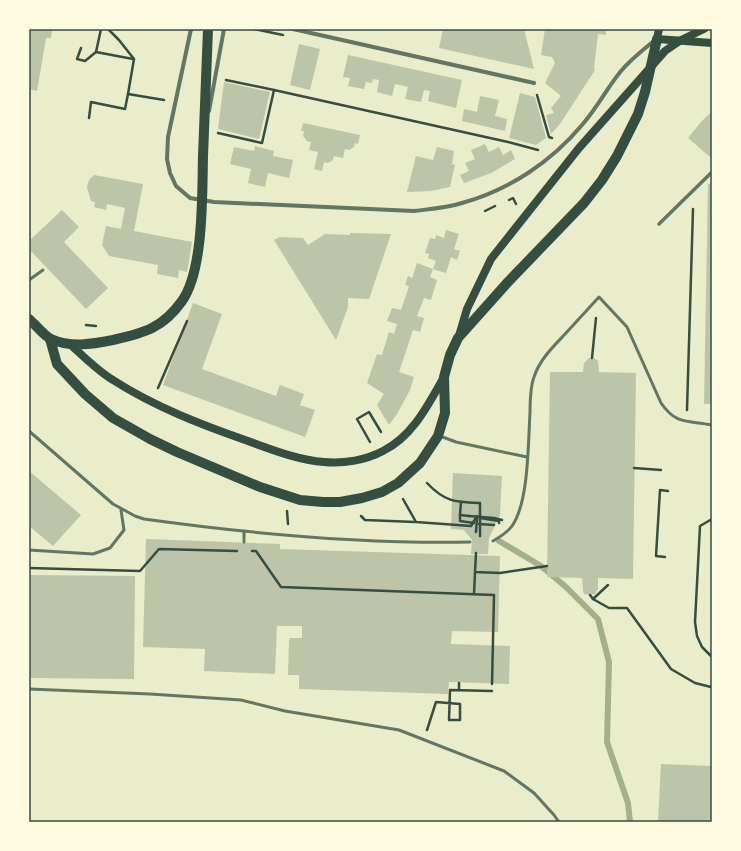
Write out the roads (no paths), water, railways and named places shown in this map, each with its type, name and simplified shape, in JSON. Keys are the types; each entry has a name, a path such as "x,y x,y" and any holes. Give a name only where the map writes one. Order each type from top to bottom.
{"main road":[{"path":"29,319 50,339 71,345 99,343 146,332 156,327 165,320 183,300 192,279 197,257 201,212 208,29"},
{"path":"71,345 112,380 140,396 179,414 269,449 304,459 325,462 348,461 365,458 382,452 393,446 405,436 416,422 444,377 450,355 458,338 467,309 491,259 579,148 665,51 680,40 704,29"},
{"path":"458,338 507,283 584,203 602,180 617,156 638,114 645,92 658,34 712,43"},
{"path":"50,339 57,364 85,394 113,418 177,452 260,487 300,500 340,502 362,498 382,492 398,483 420,463 438,436 445,413 444,377"}],"street":[{"path":"191,29 168,137 167,159 170,173 176,186 190,198 214,202 414,212 462,203 485,195 507,185 543,163 566,143 582,126 620,72 658,34"},
{"path":"208,118 224,29"},
{"path":"293,29 534,83"},
{"path":"660,224 712,172"}],"lane":[{"path":"29,280 43,270"},
{"path":"493,541 505,534 517,518 523,498 531,393 533,379 539,364 548,352 599,297 627,327 661,403 668,413 687,422 712,425"},
{"path":"29,431 120,510 144,519 244,532 294,536 417,543 470,542"},
{"path":"438,436 456,442 527,458"},
{"path":"29,550 93,554 110,548 124,530 120,510"},
{"path":"244,532 244,542"},
{"path":"29,689 136,693 241,700 285,711 399,730 504,771 534,793 559,822"}],"waterway":[{"path":"499,541 541,566 566,587 598,619 609,662 607,742 628,803 630,822"}]}
